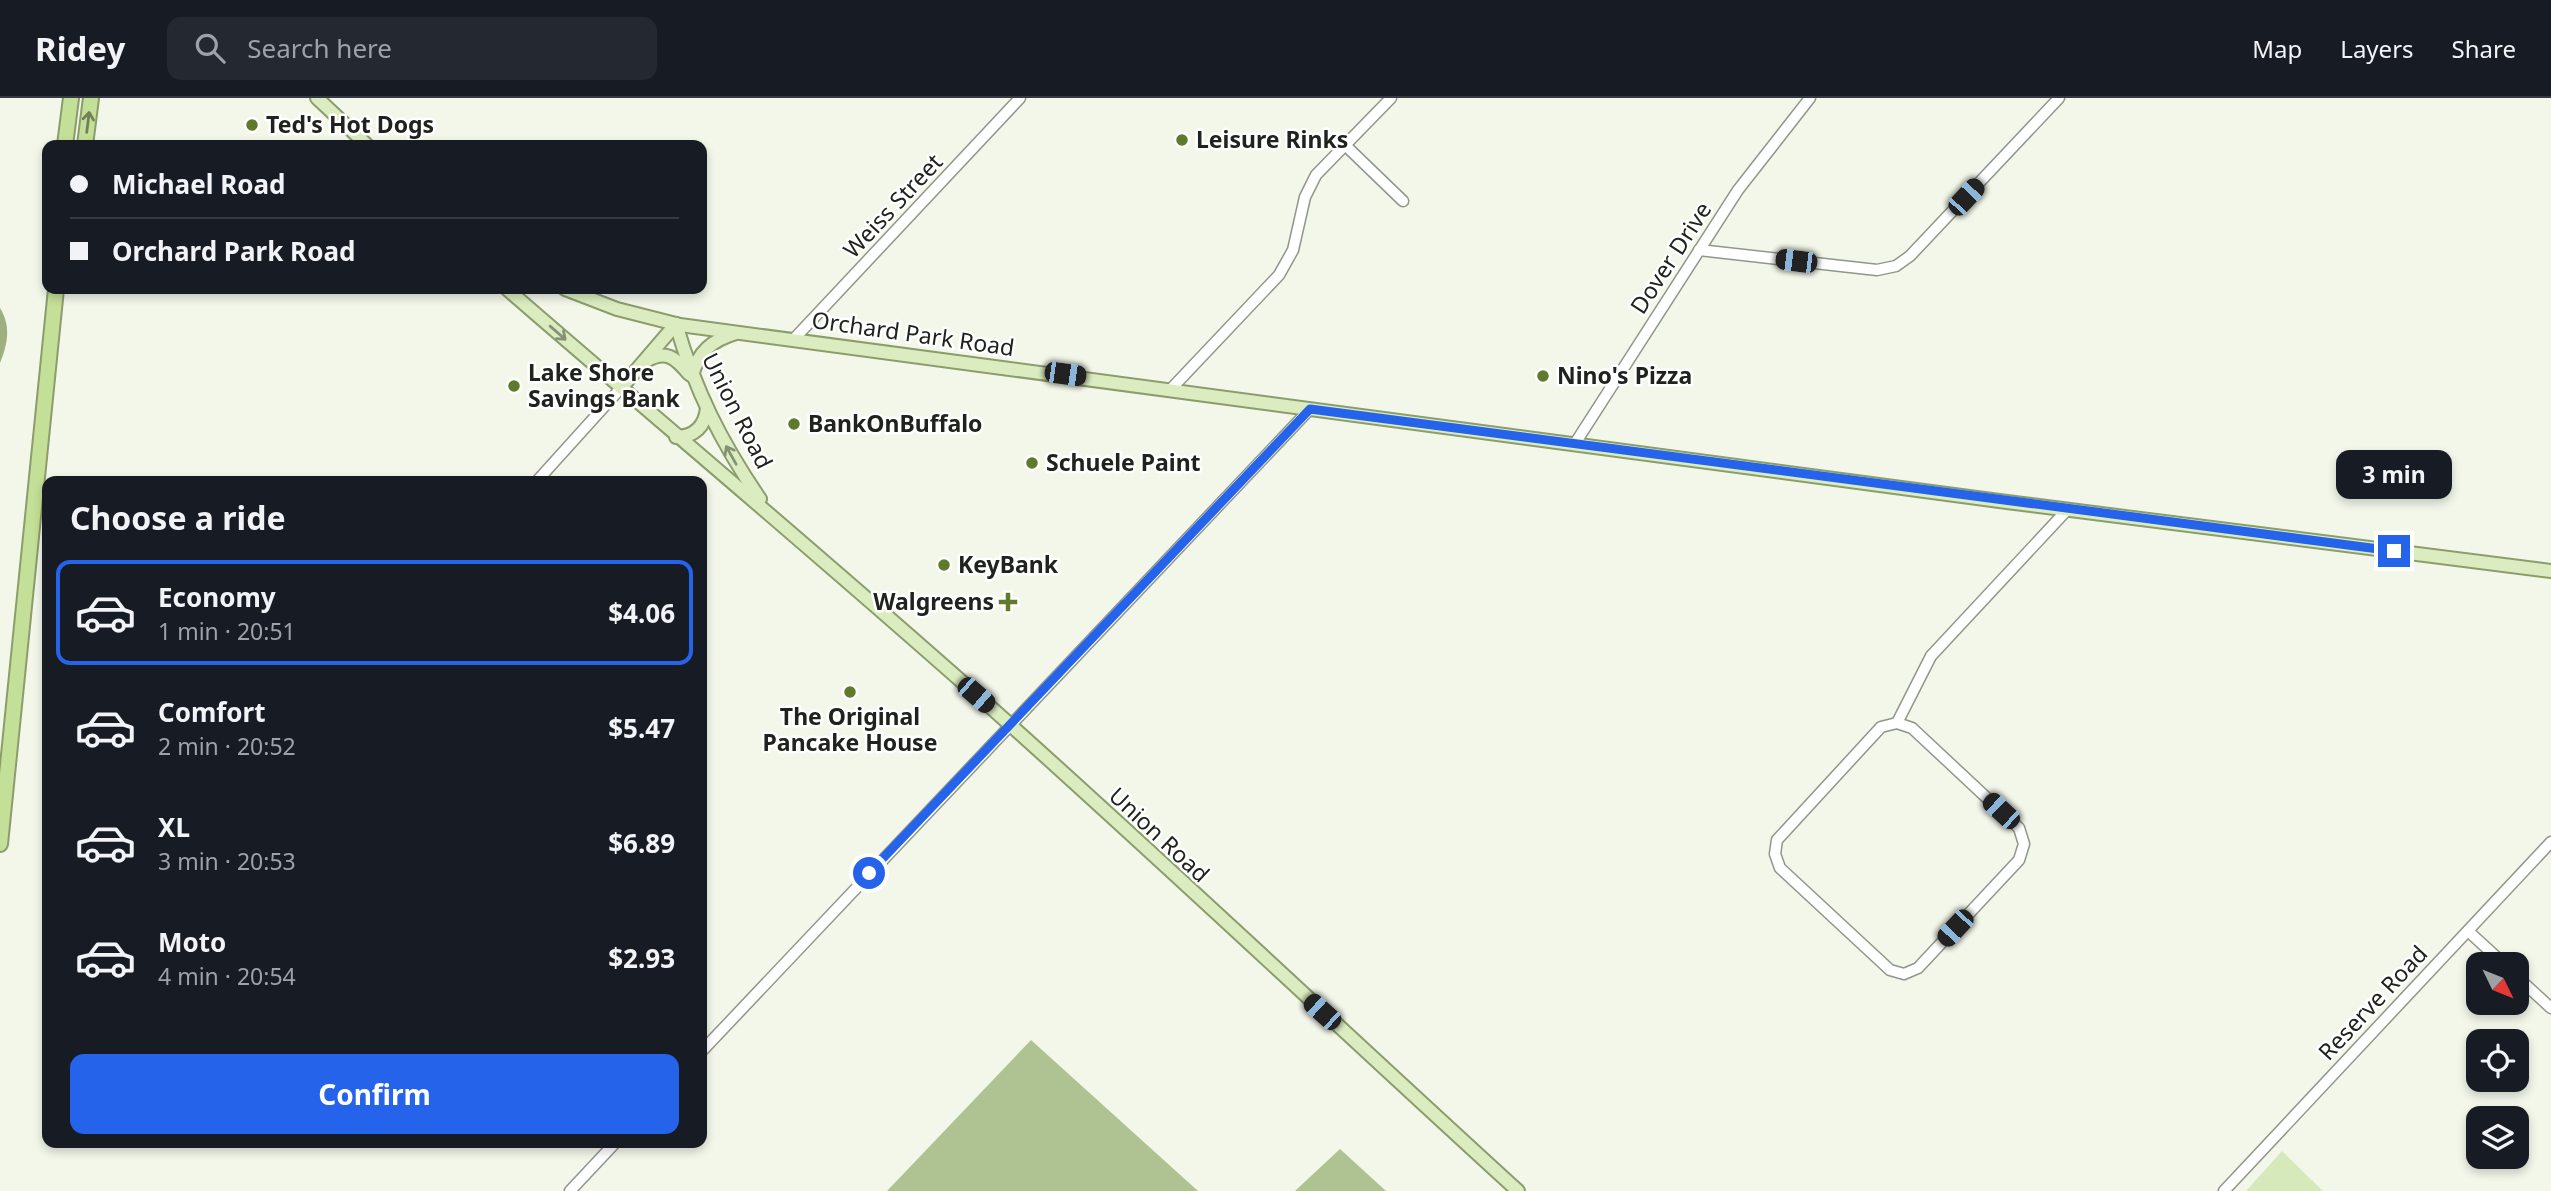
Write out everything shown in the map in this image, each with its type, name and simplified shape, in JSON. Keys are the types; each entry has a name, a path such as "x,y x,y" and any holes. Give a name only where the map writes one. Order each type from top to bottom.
{"highway":[{"path":"66,140 71,98"},
{"path":"86,140 91,98"},
{"path":"0,844 55,294"}],"main road":[{"path":"317,98 362,140"},
{"name":"Union Road","path":"513,294 676,437 769,512 1009,724 1518,1191"},
{"name":"Orchard Park Road","path":"578,294 617,309 677,324 2067,510 2551,571"},
{"path":"621,388 677,324"},
{"name":"Union Road","path":"677,324 692,377 742,474 769,512"},
{"path":"692,377 696,361 706,348 720,338 739,332"},
{"path":"639,365 665,354 673,357 692,377"},
{"path":"676,437 688,437 696,431 706,418 707,407"}],"street":[{"name":"Weiss Street","path":"793,340 1020,98"},
{"path":"1171,389 1279,275 1293,250 1310,185 1391,98"},
{"name":"Dover Drive","path":"1574,444 1760,158 1810,98"},
{"path":"1699,250 1877,270 1896,266 1910,256 2059,98"},
{"path":"1345,145 1403,201"},
{"path":"542,476 621,388"},
{"path":"707,1046 1310,409"},
{"path":"1897,723 1912,728 2019,828 2024,844 2019,860 1918,968 1904,974 1889,970 1780,868 1775,854 1777,840 1881,727 1897,723 1931,656 2067,510"},
{"name":"Reserve Road","path":"2224,1191 2551,842"},
{"path":"2468,931 2491,952"},
{"path":"2529,988 2551,1008"},
{"path":"570,1191 610,1148"}],"shaded area":[{"path":"0,308 6,321 7,335 0,363"},
{"path":"1031,1040 1198,1191 887,1191"},
{"path":"1340,1149 1386,1191 1295,1191"},
{"path":"2282,1151 2323,1191 2246,1191"}],"place":[{"name":"Ted's Hot Dogs","path":"252,125"},
{"name":"Leisure Rinks","path":"1182,140"},
{"name":"Nino's Pizza","path":"1543,376"},
{"name":"Lake Shore Savings Bank","path":"514,386"},
{"name":"BankOnBuffalo","path":"794,424"},
{"name":"Schuele Paint","path":"1032,463"},
{"name":"KeyBank","path":"944,565"},
{"name":"Walgreens","path":"1008,602"},
{"name":"The Original Pancake House","path":"850,692"}],"route":[{"path":"869,873 1310,409 2394,551"}]}
